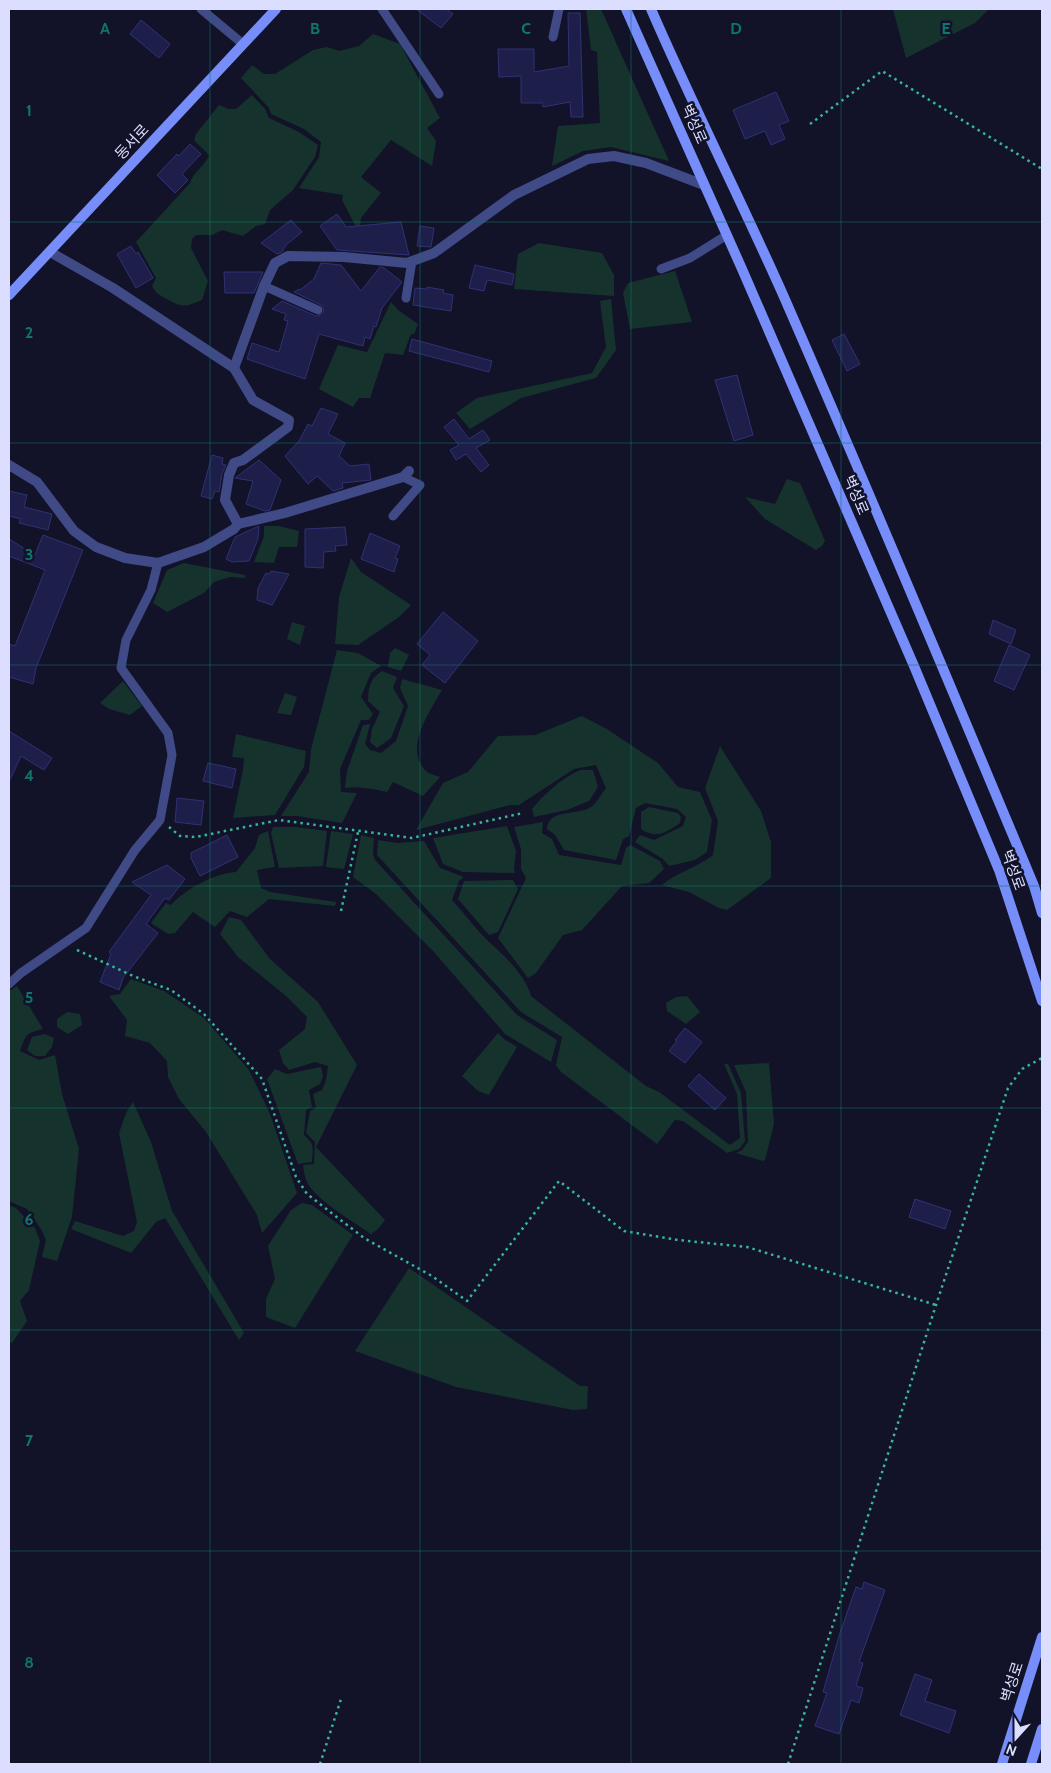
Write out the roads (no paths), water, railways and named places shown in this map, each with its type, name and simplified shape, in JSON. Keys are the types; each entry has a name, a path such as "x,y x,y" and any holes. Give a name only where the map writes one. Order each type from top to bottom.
{"main road":[{"name":"동서로","path":"9,295 276,9"},
{"name":"벽성로","path":"626,9 914,666 995,862 1042,1000"},
{"name":"벽성로","path":"651,9 683,82 783,294 950,682 1034,886 1042,913"},
{"name":"벽성로","path":"1002,1764 1042,1637"},
{"path":"1031,1764 1042,1729"}],"street":[{"path":"234,368 264,286 275,263 288,256 406,263 434,253 514,195 588,159 614,156 646,163 704,185"},
{"path":"50,252 113,288 234,368 253,400 289,420 288,427 243,460 234,463 229,475 225,500 238,524"},
{"path":"9,465 37,482 74,531 96,546 125,558 158,563 204,546 234,529 238,524 285,512 406,474"}],"lane":[{"path":"201,9 243,44"},
{"path":"382,9 439,94"},
{"path":"553,37 559,9"},
{"path":"661,269 690,258 726,235"},
{"path":"406,298 412,261"},
{"path":"264,286 318,310"},
{"path":"393,516 420,486 406,474"},
{"path":"9,984 86,928 135,850 160,820 172,755 168,733 121,668 126,640 151,590 158,563"}]}
